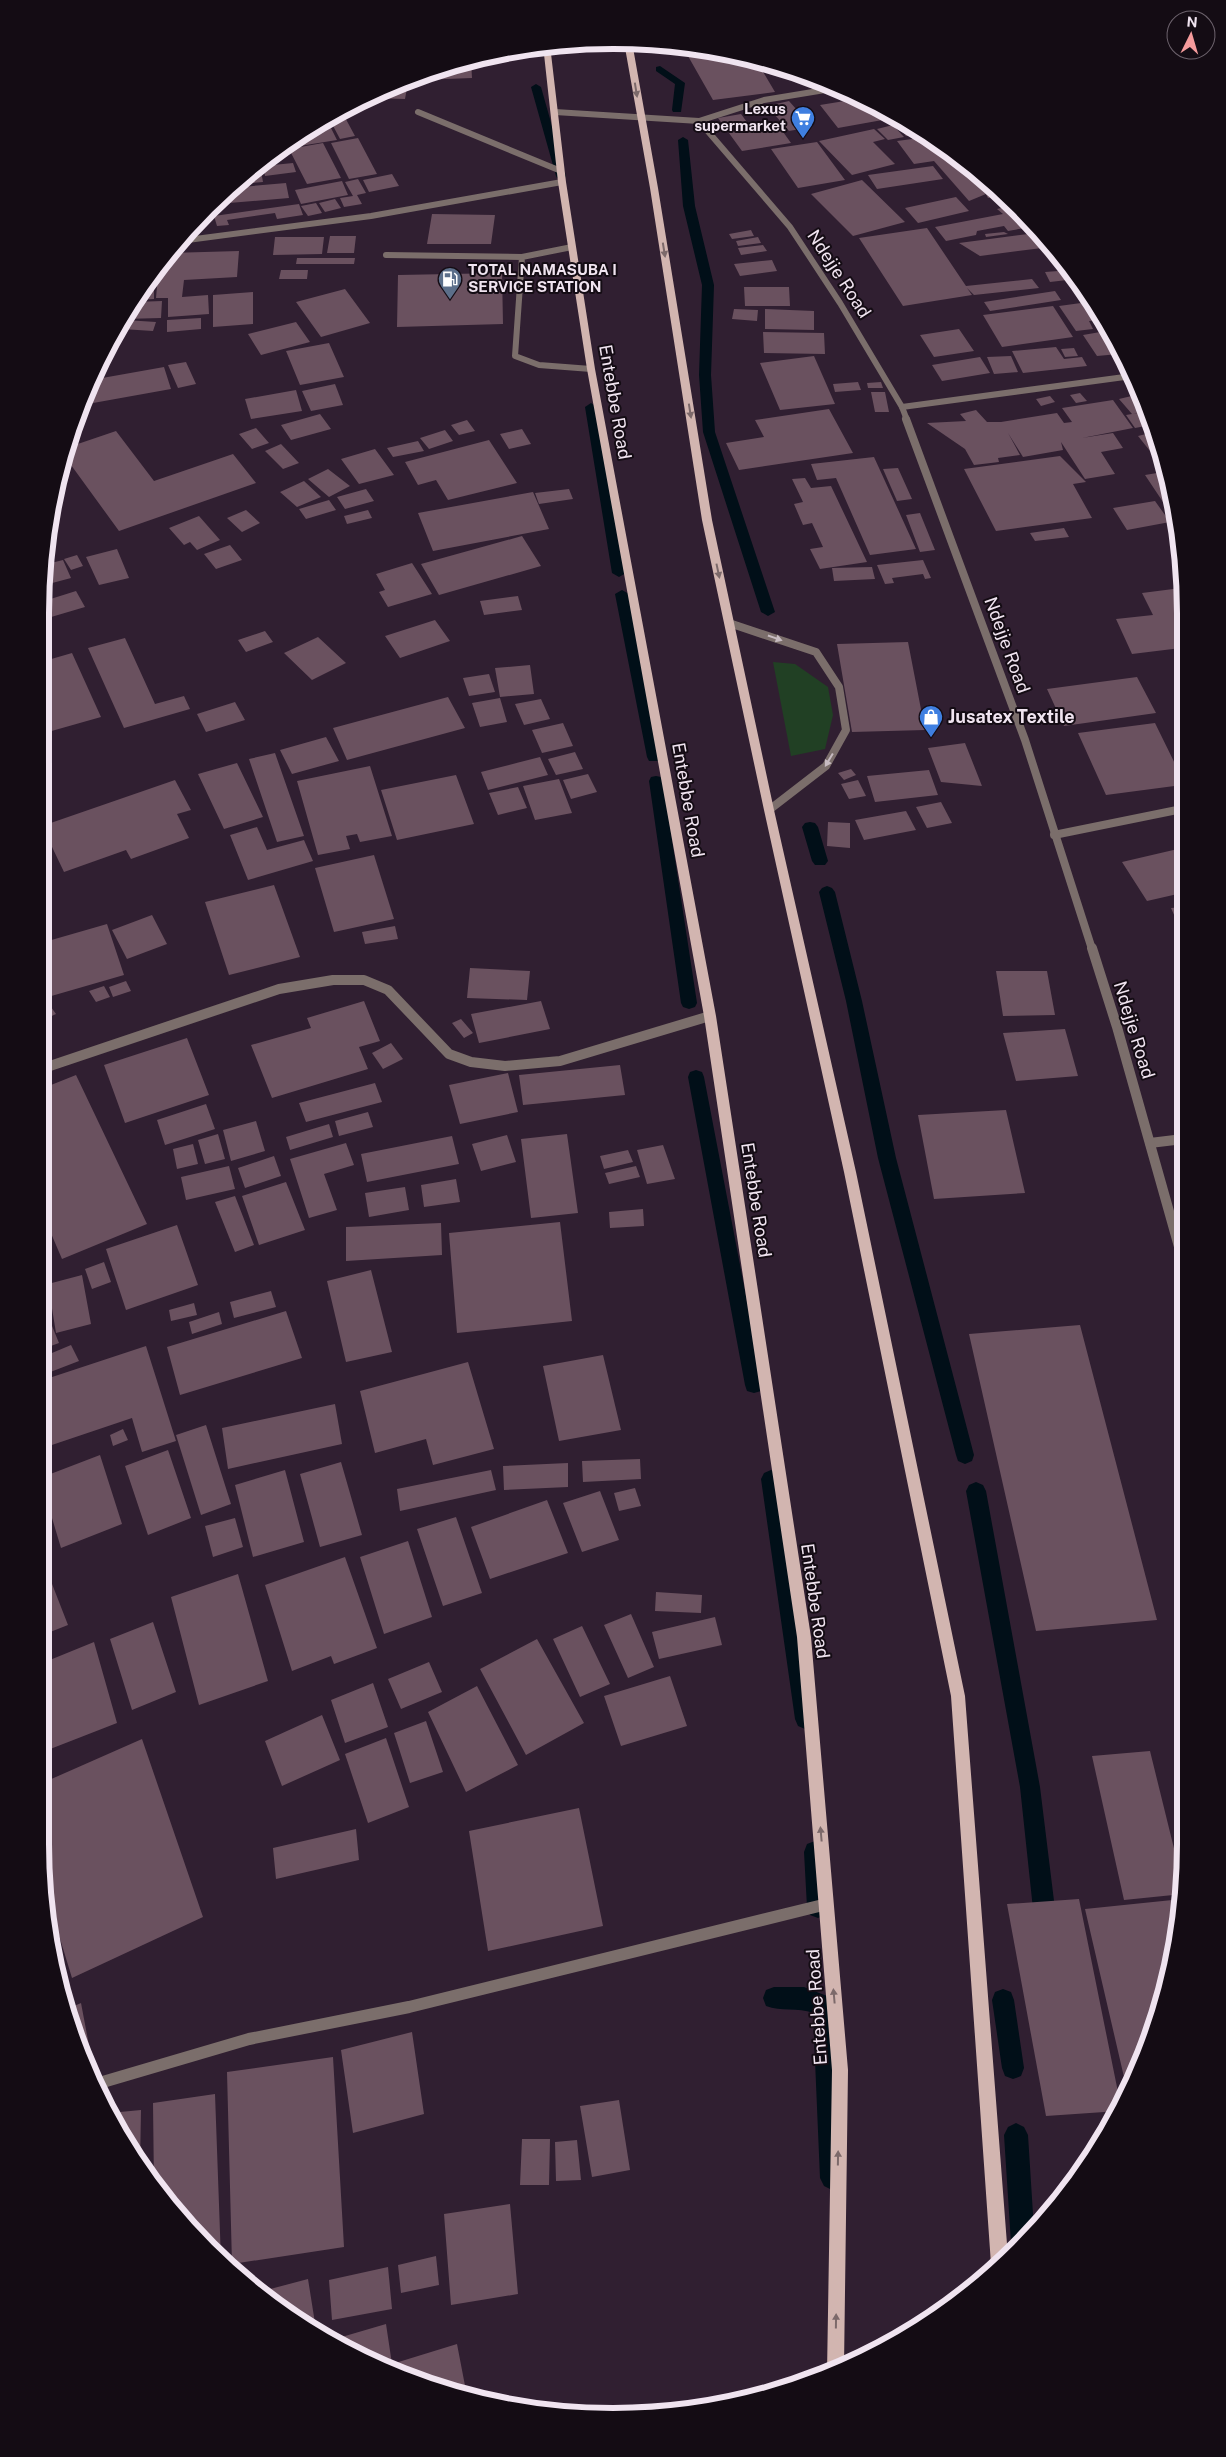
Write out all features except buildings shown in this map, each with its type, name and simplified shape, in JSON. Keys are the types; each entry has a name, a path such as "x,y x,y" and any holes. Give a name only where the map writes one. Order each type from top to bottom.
{"main road":[{"path":"629,49 656,197 707,520 768,810 850,1172 958,1696 999,2255"},
{"name":"Entebbe Road","path":"547,53 561,176 591,369 710,1016 804,1638 840,2070 835,2362"}],"street":[{"path":"555,112 699,121 764,100 824,90"},
{"path":"418,112 561,176"},
{"name":"Ndejje Road","path":"699,121 790,227 840,303 902,407 1025,740 1117,1028 1177,1240"},
{"path":"190,240 320,225 501,194 561,176"},
{"path":"386,255 522,258 572,247"},
{"path":"522,258 515,356 538,365 591,369"},
{"path":"902,407 1125,377"},
{"path":"729,623 816,652 839,687 846,730 826,766 768,810"},
{"path":"1054,835 1177,810"},
{"path":"49,1065 279,989 332,980 364,980 388,990 449,1054 471,1062 505,1066 560,1061 710,1016"},
{"path":"1150,1143 1177,1140"},
{"path":"102,2082 249,2039 409,2007 827,1904"}],"green space":[{"path":"773,662 795,664 828,687 833,715 825,749 791,756"}],"waterway":[{"path":"660,69 680,83 677,110"},
{"path":"536,87 561,176"},
{"path":"683,140 689,206 708,285 705,375 709,432 768,612"},
{"path":"591,407 619,573"},
{"path":"622,594 654,757"},
{"path":"656,781 689,1003"},
{"path":"810,827 820,861"},
{"path":"827,892 854,1001 887,1158 965,1455"},
{"path":"696,1077 754,1385"},
{"path":"771,1479 805,1719"},
{"path":"976,1491 1030,1787 1044,1909"},
{"path":"815,1852 818,1907"},
{"path":"774,1998 804,1998 824,2006 832,2178"},
{"path":"1003,2000 1013,2068"},
{"path":"1016,2135 1022,2232"}],"place":[{"name":"Lexus supermarket","path":"803,139"},
{"name":"TOTAL NAMASUBA I SERVICE STATION","path":"450,300"},
{"name":"Jusatex Textile","path":"931,738"}]}
